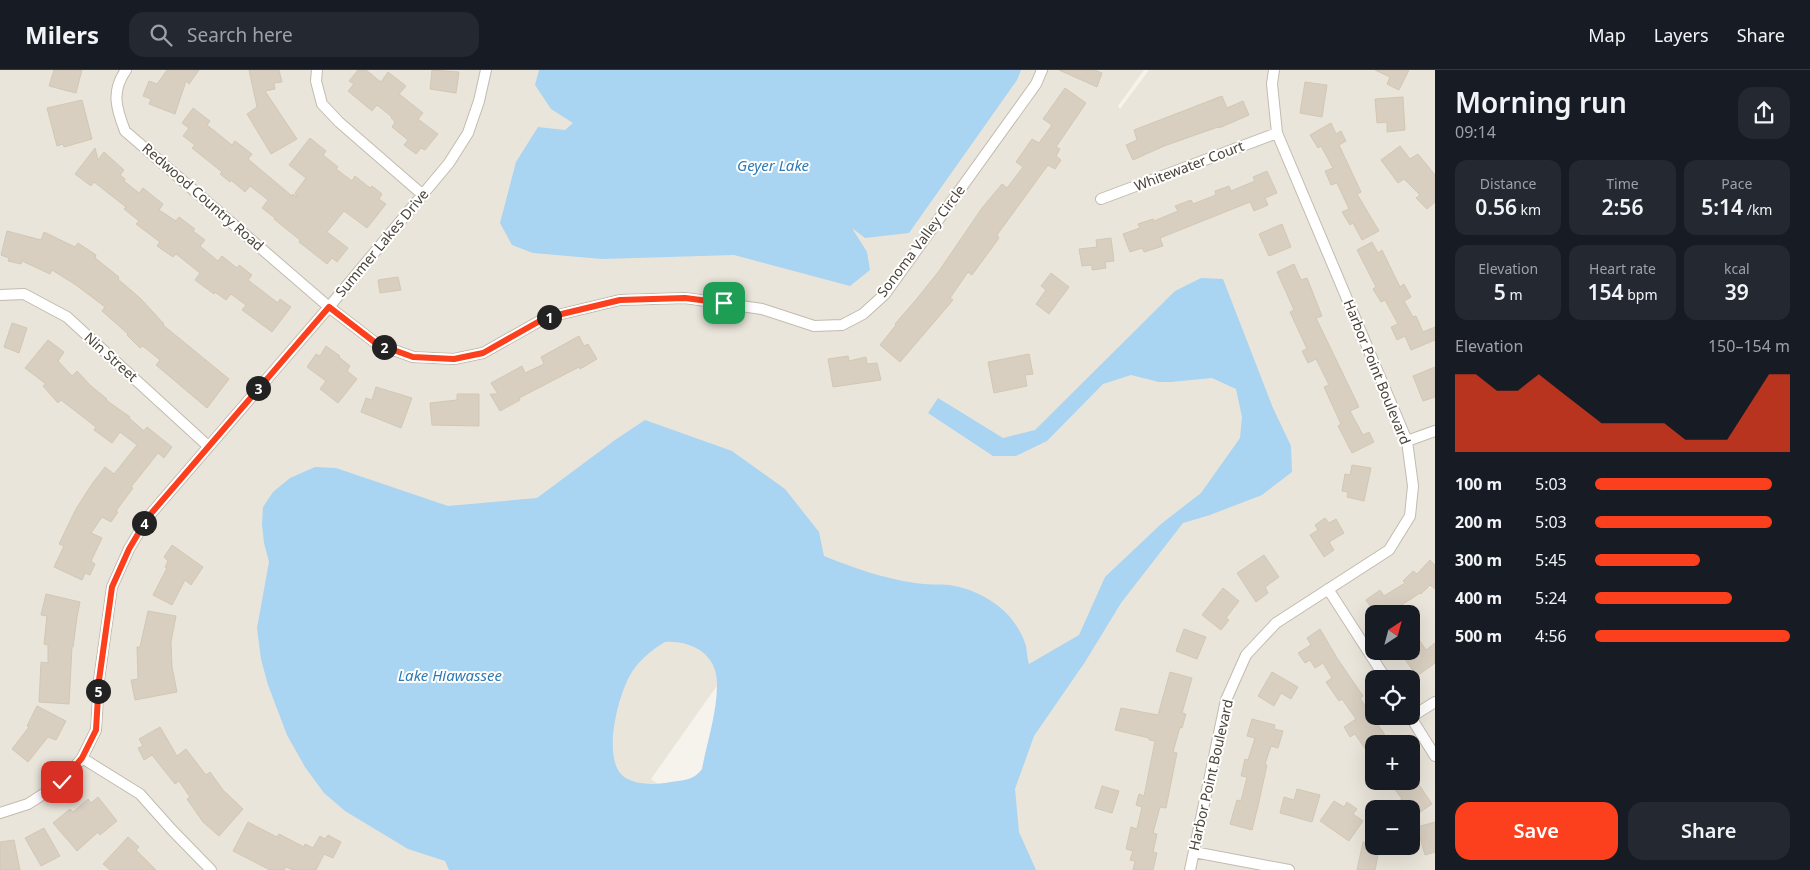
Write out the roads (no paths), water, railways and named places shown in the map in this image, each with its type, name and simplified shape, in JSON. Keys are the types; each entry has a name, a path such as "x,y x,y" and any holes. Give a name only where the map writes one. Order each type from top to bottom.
{"street":[{"name":"Redwood Country Road","path":"126,70 117,82 117,110 125,131 329,307"},
{"path":"317,70 316,81 322,104 339,122 423,195"},
{"name":"Summer Lakes Drive","path":"0,813 28,804 62,782 82,758 96,730 99,680 112,587 129,549 148,517 329,307 449,163 468,133 479,101 486,70"},
{"name":"Sonoma Valley Circle","path":"329,307 377,344 413,357 454,359 483,353 545,318 620,300 685,298 762,308 814,326 842,325 863,314 885,294 1036,84 1042,70"},
{"name":"Harbor Point Boulevard","path":"1190,870 1226,700 1246,655 1276,623 1389,550 1410,516 1413,486 1407,441 1277,134 1272,84 1274,70"},
{"name":"Whitewater Court","path":"1101,199 1277,134"},
{"name":"Nin Street","path":"0,295 24,294 67,317 208,446"},
{"path":"1407,441 1435,431"},
{"path":"1328,589 1380,670"},
{"path":"1420,711 1435,702"},
{"path":"1416,725 1435,756"},
{"path":"82,758 140,794 211,870"},
{"path":"1194,852 1288,870"}],"water":[{"name":"Geyer Lake","path":"539,70 1021,70 1017,80 909,233 865,238 852,228 867,252 870,270 850,286 734,255 602,259 533,253 512,245 500,223 516,162 538,127 565,130 573,123 551,109 535,85"},
{"name":"Lake Hiawassee","path":"1201,278 1223,279 1273,408 1291,446 1292,472 1262,495 1183,523 1121,603 1085,662 1034,736 1015,789 1019,832 1036,870 449,870 445,861 408,849 345,811 324,793 305,767 287,735 268,685 261,659 257,628 269,562 264,543 263,507 273,492 290,478 315,467 336,468 448,506 537,498 645,420 732,451 785,489 819,532 824,556 903,581 919,584 949,585 974,592 986,598 1006,613 1015,623 1026,646 1029,664 1079,635 1105,577 1161,524 1201,493 1240,438 1242,417 1236,389 1212,378 1159,382 1131,375 1103,384 1047,441 1016,456 993,456 928,413 938,398 1003,438 1035,430 1175,291","holes":["665,642 675,642 694,647 702,652 713,665 716,674 717,696 702,769 696,775 684,780 644,784 624,777 615,764 613,739 617,711 625,686 636,666 660,645"]}]}
